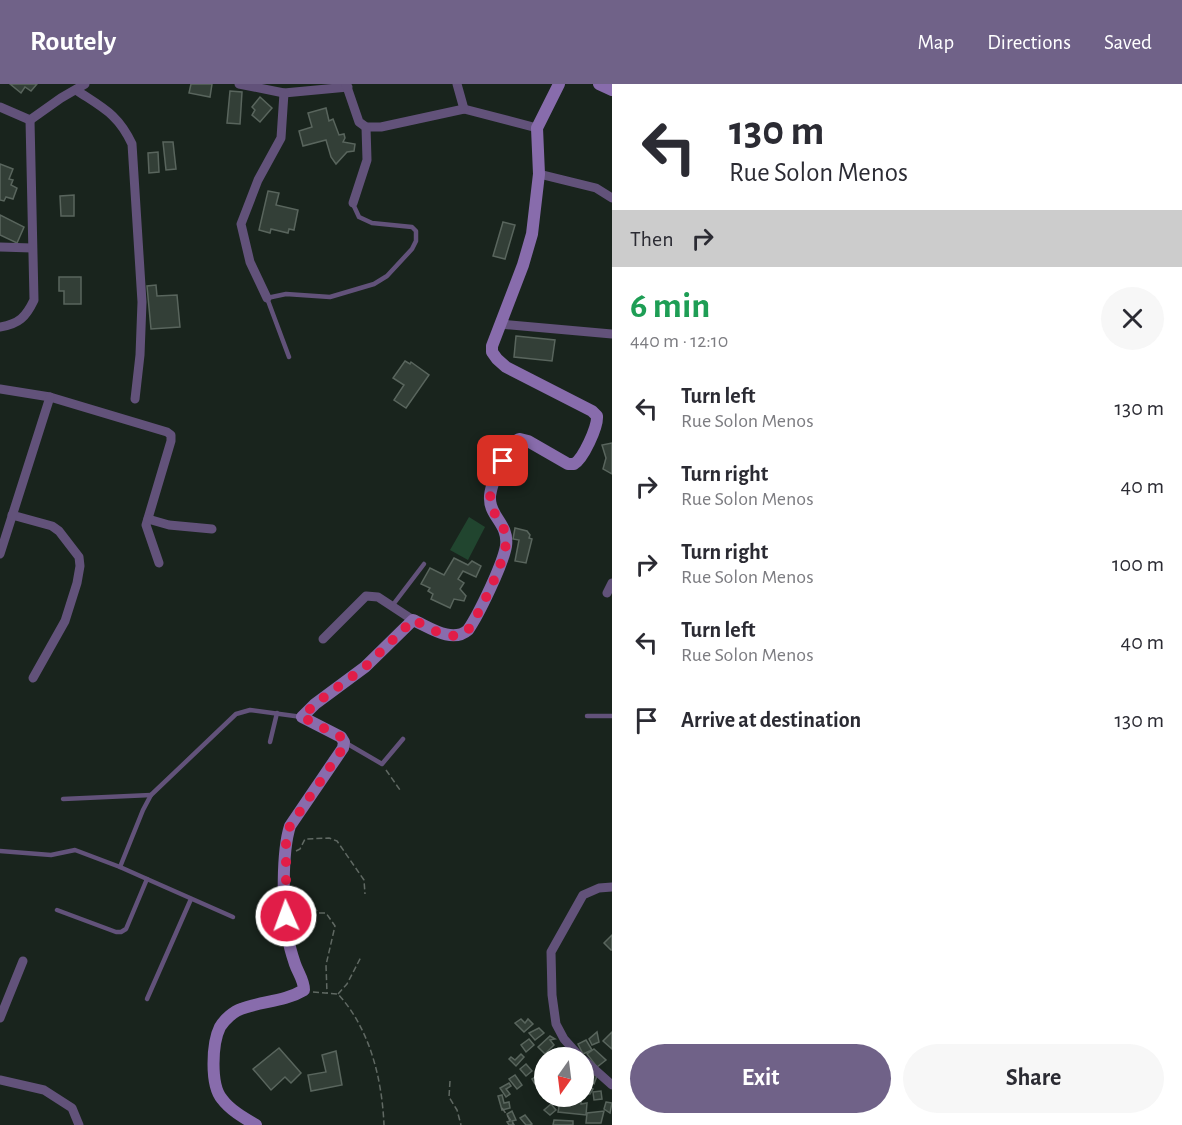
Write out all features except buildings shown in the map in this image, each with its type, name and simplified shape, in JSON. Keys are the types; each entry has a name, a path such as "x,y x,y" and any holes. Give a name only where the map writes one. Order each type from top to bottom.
{"street":[{"path":"30,120 85,84"},
{"path":"239,84 284,93 347,86 359,122 366,128 381,127 464,109 537,128"},
{"path":"457,84 464,109"},
{"path":"323,639 366,596 378,597 413,620 456,637 462,635 473,622 502,560 506,544 503,524 493,511 489,499 494,479 515,440 528,441 568,464 574,464 580,460 597,425 597,416 592,411 506,367 492,352 492,346 523,265 532,234 539,174 537,128 559,84"},
{"path":"599,84 612,90"},
{"path":"76,90 115,116 132,144 142,302 140,355 135,399"},
{"path":"267,298 250,262 241,224 258,180 281,138 284,93"},
{"path":"0,107 30,120"},
{"path":"0,327 22,320 34,300 30,120"},
{"path":"353,203 367,160 366,128"},
{"path":"539,174 596,188 612,198"},
{"path":"0,247 32,248"},
{"path":"500,324 612,333"},
{"path":"0,389 50,397 171,435 148,519 147,530 159,563"},
{"path":"0,554 50,397"},
{"path":"12,514 52,526 59,531 79,557 77,583 65,621 33,678"},
{"path":"148,519 170,525 212,529"},
{"path":"607,593 612,583"},
{"path":"256,1125 222,1099 216,1088 215,1048 220,1026 230,1016 241,1009 275,1001 304,990 287,935 286,837 290,826 343,748 344,742 341,737 302,717 315,704 365,667 413,620"},
{"path":"571,1047 556,1024 552,995 551,952 568,918 583,895 599,888 612,887"},
{"path":"0,1018 23,961"},
{"path":"594,1069 612,1085"},
{"path":"0,1091 2,1081 44,1090 72,1108 79,1125"}],"lane":[{"path":"289,357 267,298 286,294 330,297 359,290 387,276 412,249 417,236 412,227 372,223 359,217 353,203"},
{"path":"392,606 424,564"},
{"path":"120,867 142,810 151,795 236,714 250,710 302,717"},
{"path":"270,742 277,713"},
{"path":"587,716 612,716"},
{"path":"344,742 382,764 403,739"},
{"path":"63,799 151,795"},
{"path":"0,851 51,855 75,850 120,867 233,917"},
{"path":"57,910 122,932 126,929 147,879"},
{"path":"147,999 191,899"}],"path":[{"path":"382,764 400,790"},
{"path":"286,856 300,849 305,839 329,838 337,841 364,880 366,894"},
{"path":"305,912 315,908 318,914 326,914 335,926 326,965 327,994"},
{"path":"304,990 338,994 347,984 361,957"},
{"path":"338,994 351,1011 370,1046 384,1125"},
{"path":"450,1081 449,1097 457,1110 461,1125"},
{"path":"502,1108 514,1125"}],"green space":[{"path":"469,517 485,527 468,560 450,550"}],"route":[{"path":"286,916 286,837 290,826 343,748 344,742 341,737 302,717 315,704 365,667 413,620 456,637 468,630 502,560 506,544 503,524 493,511 489,499 494,479 503,461"}]}
